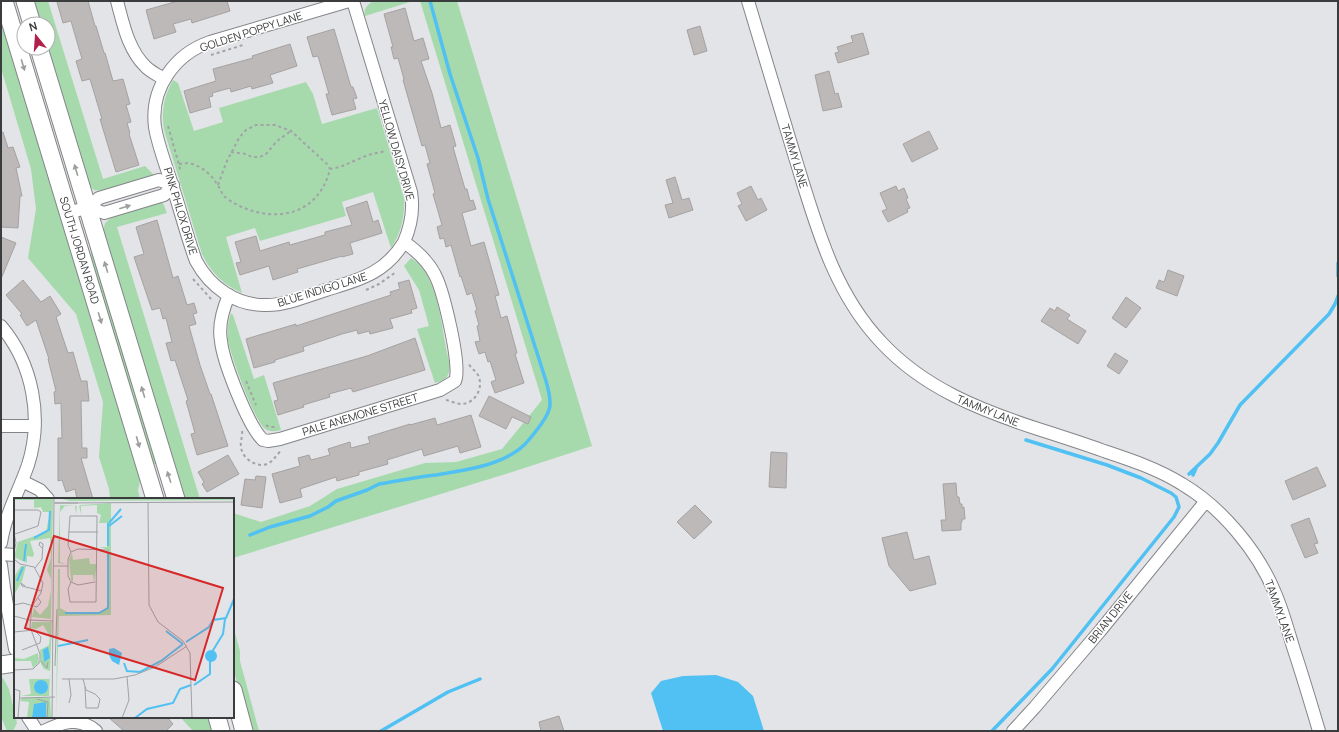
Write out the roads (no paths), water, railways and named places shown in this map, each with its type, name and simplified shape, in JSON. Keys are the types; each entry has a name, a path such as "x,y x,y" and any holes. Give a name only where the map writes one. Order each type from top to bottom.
{"main road":[{"name":"SOUTH JORDAN ROAD","path":"4,1 155,498"},
{"path":"25,1 30,16"},
{"name":"SOUTH JORDAN ROAD","path":"41,56 176,498"},
{"path":"1,665 14,663"},
{"path":"234,694 244,731"},
{"path":"217,718 221,731"}],"street":[{"path":"117,1 126,33 135,53 146,67 164,79"},
{"name":"GOLDEN POPPY LANE","path":"164,79 167,73 180,59 191,51 204,45 349,1"},
{"name":"YELLOW DAISY DRIVE","path":"353,1 411,192 412,216 404,242"},
{"name":"TAMMY LANE","path":"748,1 826,254 838,281 856,311 882,343 913,371 942,391 990,413 1140,464 1183,484 1206,501 1246,543 1270,580 1282,609 1319,731"},
{"name":"PINK PHLOX DRIVE","path":"164,79 156,102 155,123 172,185 196,261 211,282 229,295"},
{"path":"69,213 88,207 100,198 159,180 172,185"},
{"name":"BLUE INDIGO LANE","path":"229,295 247,303 263,305 293,300 372,274 389,261 404,242"},
{"name":"PALE ANEMONE STREET","path":"229,295 223,311 220,340 232,380 262,443 280,439 459,383 447,314 438,280 422,257 404,242"},
{"path":"1,326 18,351 26,368 33,399 35,426 32,451 15,498"},
{"path":"1,426 35,426"},
{"path":"22,481 40,490 47,498"},
{"path":"1,543 5,522 14,500"},
{"name":"BRIAN DRIVE","path":"1013,731 1095,636 1206,501"},
{"path":"1,554 14,555"},
{"path":"1,565 14,643"},
{"path":"29,718 37,731"},
{"path":"44,731 57,725 72,722 87,724 96,731"}],"water":[{"path":"716,675 738,682 753,696 764,731 663,731 651,693 661,681 683,676"}],"waterway":[{"path":"250,535 270,527 310,516 336,501 379,484 465,470 494,462 516,452 522,447 531,438 550,408 550,396 546,381 488,199 478,158 450,74 430,1"},
{"path":"1338,263 1338,276"},
{"path":"1189,474 1210,454 1240,405 1329,314 1338,296"},
{"path":"992,731 1052,669 1174,517 1179,507 1176,497 1171,493 1141,478 1107,465 1026,440"},
{"path":"1193,475 1196,468"},
{"path":"381,731 448,692 480,679"}]}
